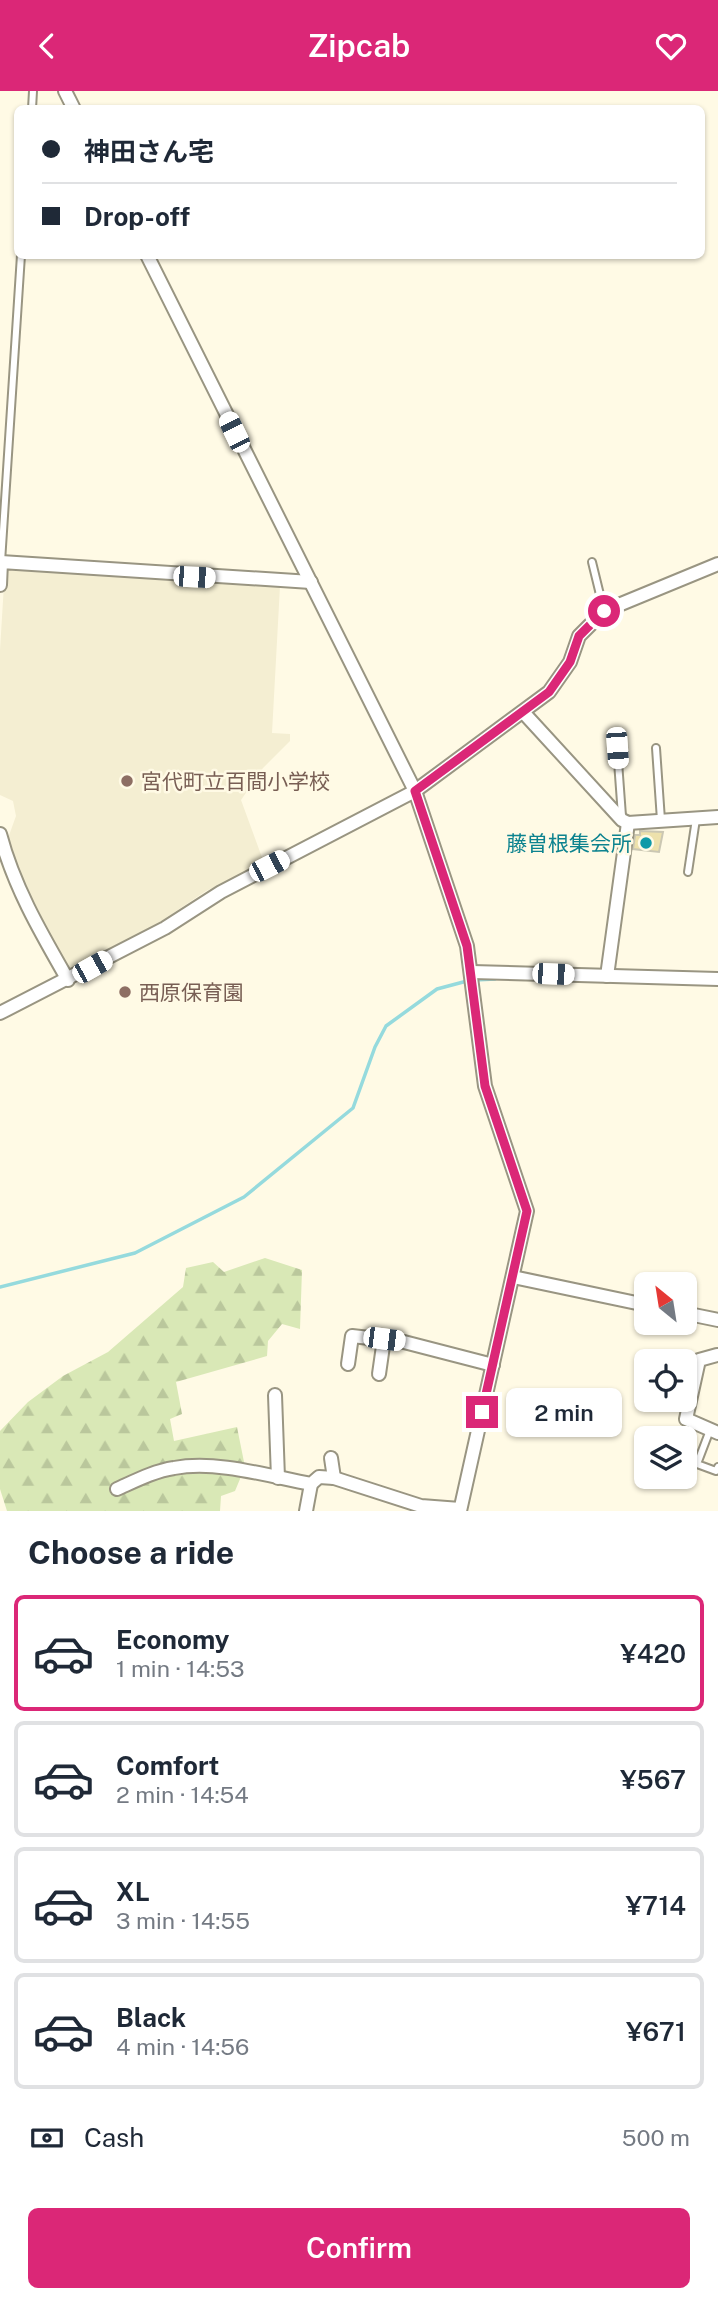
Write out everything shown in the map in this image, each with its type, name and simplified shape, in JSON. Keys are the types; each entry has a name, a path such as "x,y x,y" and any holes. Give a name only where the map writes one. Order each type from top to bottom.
{"street":[{"path":"149,259 415,791 467,946 485,1086 527,1211 460,1510 421,1506 334,1478 319,1477 311,1484 306,1511"},
{"path":"0,585 1,562 311,582"},
{"path":"0,1013 165,928 221,891 415,791 523,712 561,679 579,636 604,611 718,563"},
{"path":"523,712 625,822 718,817"},
{"path":"607,976 625,822"},
{"path":"0,834 9,867 31,915 68,980"},
{"path":"472,972 718,979"},
{"path":"513,1277 634,1302"},
{"path":"697,1316 718,1320"},
{"path":"348,1364 352,1336 384,1339 493,1365"},
{"path":"379,1374 384,1339"},
{"path":"714,1432 686,1419 699,1360 718,1355"},
{"path":"275,1395 278,1478"},
{"path":"331,1458 334,1478"},
{"path":"117,1489 147,1475 175,1467 226,1469 311,1484"}],"lane":[{"path":"1,562 21,259"},
{"path":"592,562 604,611"},
{"path":"617,748 625,822"},
{"path":"656,748 661,821"},
{"path":"688,872 696,818"},
{"path":"714,1432 697,1464 716,1471 718,1467"}],"shaded area":[{"name":"宮代町立百間小学校","path":"5,568 280,586 272,733 290,734 290,741 263,768 241,800 264,863 206,891 148,930 69,971 13,865 7,841 16,816 13,801 0,795 0,650"}],"green space":[{"path":"265,1258 302,1270 300,1329 282,1324 268,1341 267,1356 176,1382 182,1414 170,1419 174,1441 237,1427 245,1467 235,1491 221,1496 220,1511 7,1511 0,1489 0,1431 28,1402 63,1376 108,1352 183,1287 186,1268 213,1262 224,1272"}],"building":[{"name":"藤曽根集会所","path":"640,831 663,832 659,852 633,849 635,835 640,835"}],"waterway":[{"path":"475,980 495,979"},
{"path":"0,1287 135,1253 244,1197 353,1108 375,1047 386,1026 437,989 467,981"}],"place":[{"name":"宮代町立百間小学校","path":"127,781"},
{"name":"藤曽根集会所","path":"646,843"},
{"name":"西原保育園","path":"125,992"}],"route":[{"path":"482,1412 527,1211 485,1086 467,946 415,791 549,692 561,679 579,636 604,611"}]}
